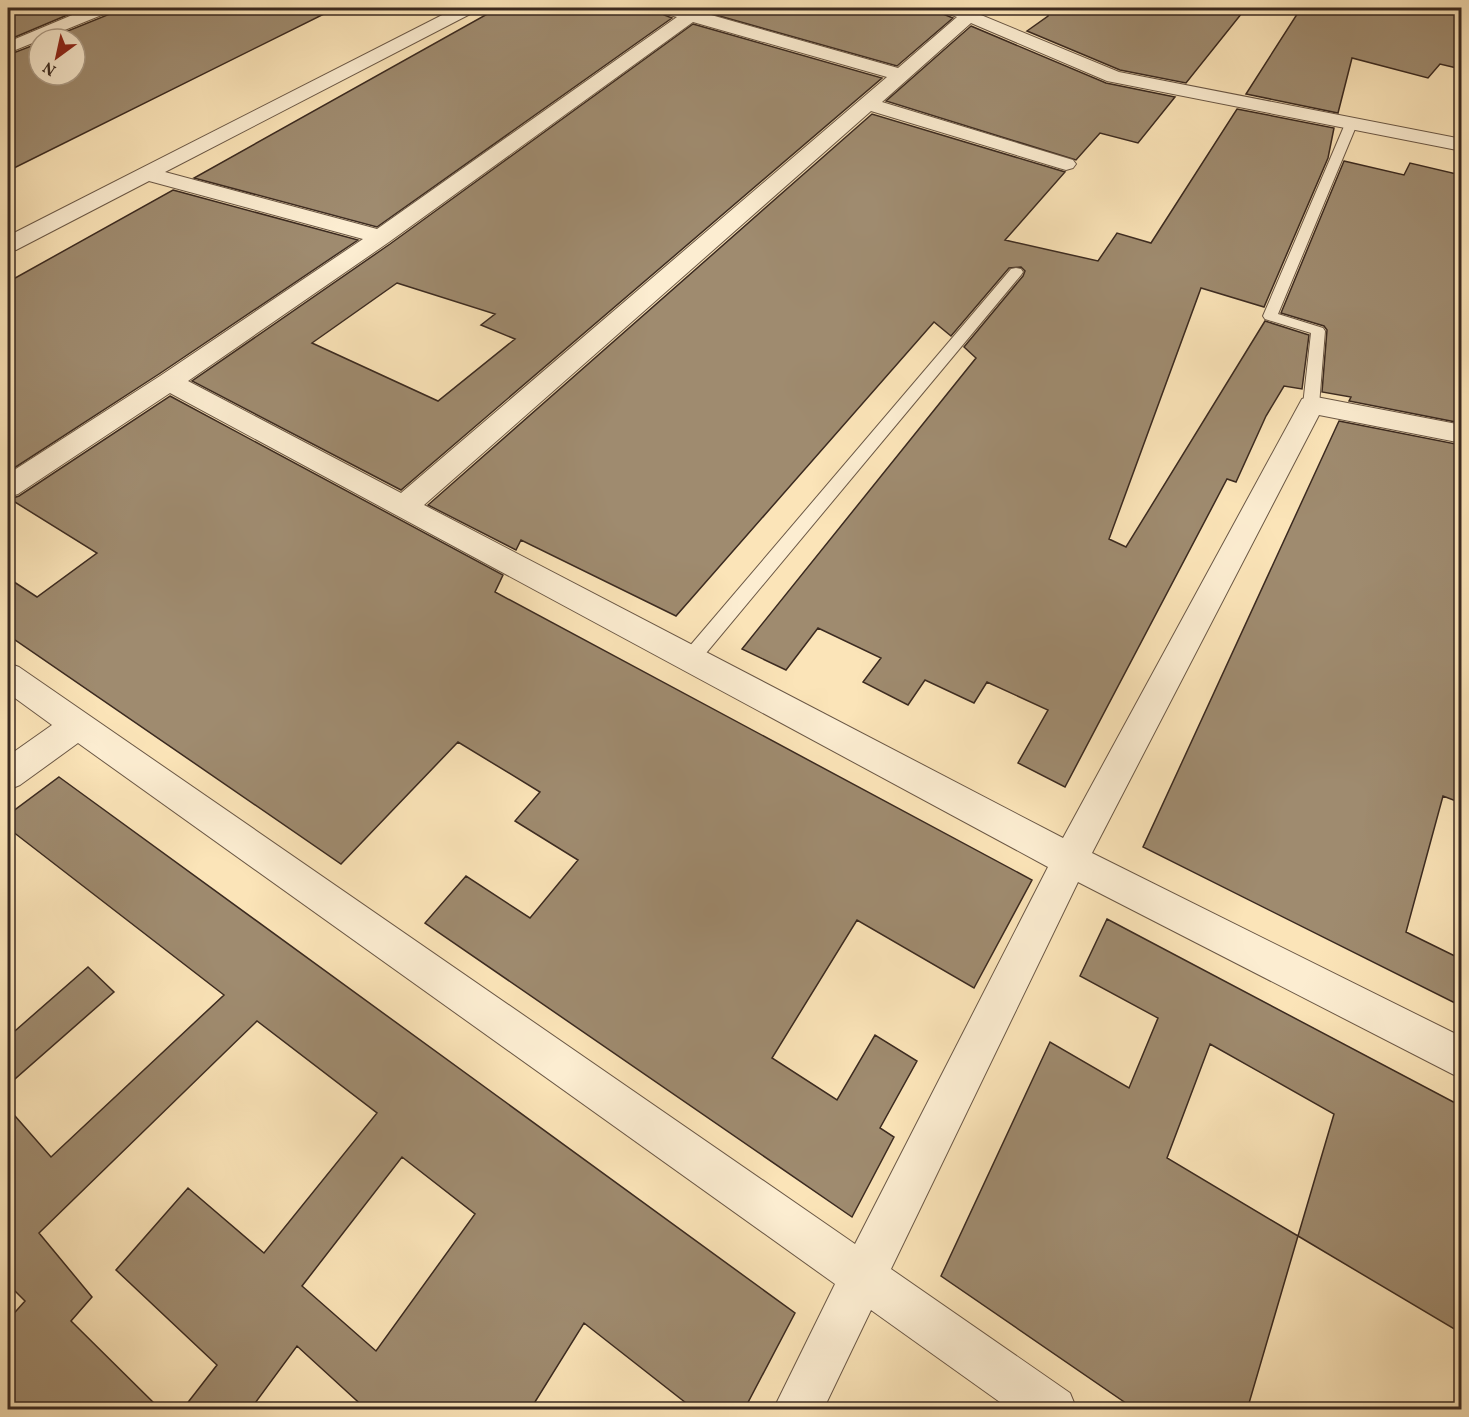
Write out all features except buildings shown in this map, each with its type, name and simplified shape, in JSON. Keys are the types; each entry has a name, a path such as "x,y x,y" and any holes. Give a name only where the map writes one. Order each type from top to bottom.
{"street":[{"path":"8,48 103,8"},
{"path":"8,245 468,8"},
{"path":"664,8 901,75"},
{"path":"948,8 1114,77 1461,145"},
{"path":"8,487 169,382 381,237 691,15"},
{"path":"403,507 969,16"},
{"path":"868,104 1066,164"},
{"path":"144,173 381,237"},
{"path":"169,382 1070,860 1461,1059"},
{"path":"797,1410 1070,860 1311,405 1461,434"},
{"path":"8,676 1053,1410"},
{"path":"8,775 77,725"}],"lane":[{"path":"1311,405 1318,332 1270,316 1352,124"},
{"path":"690,659 1016,272"}]}
